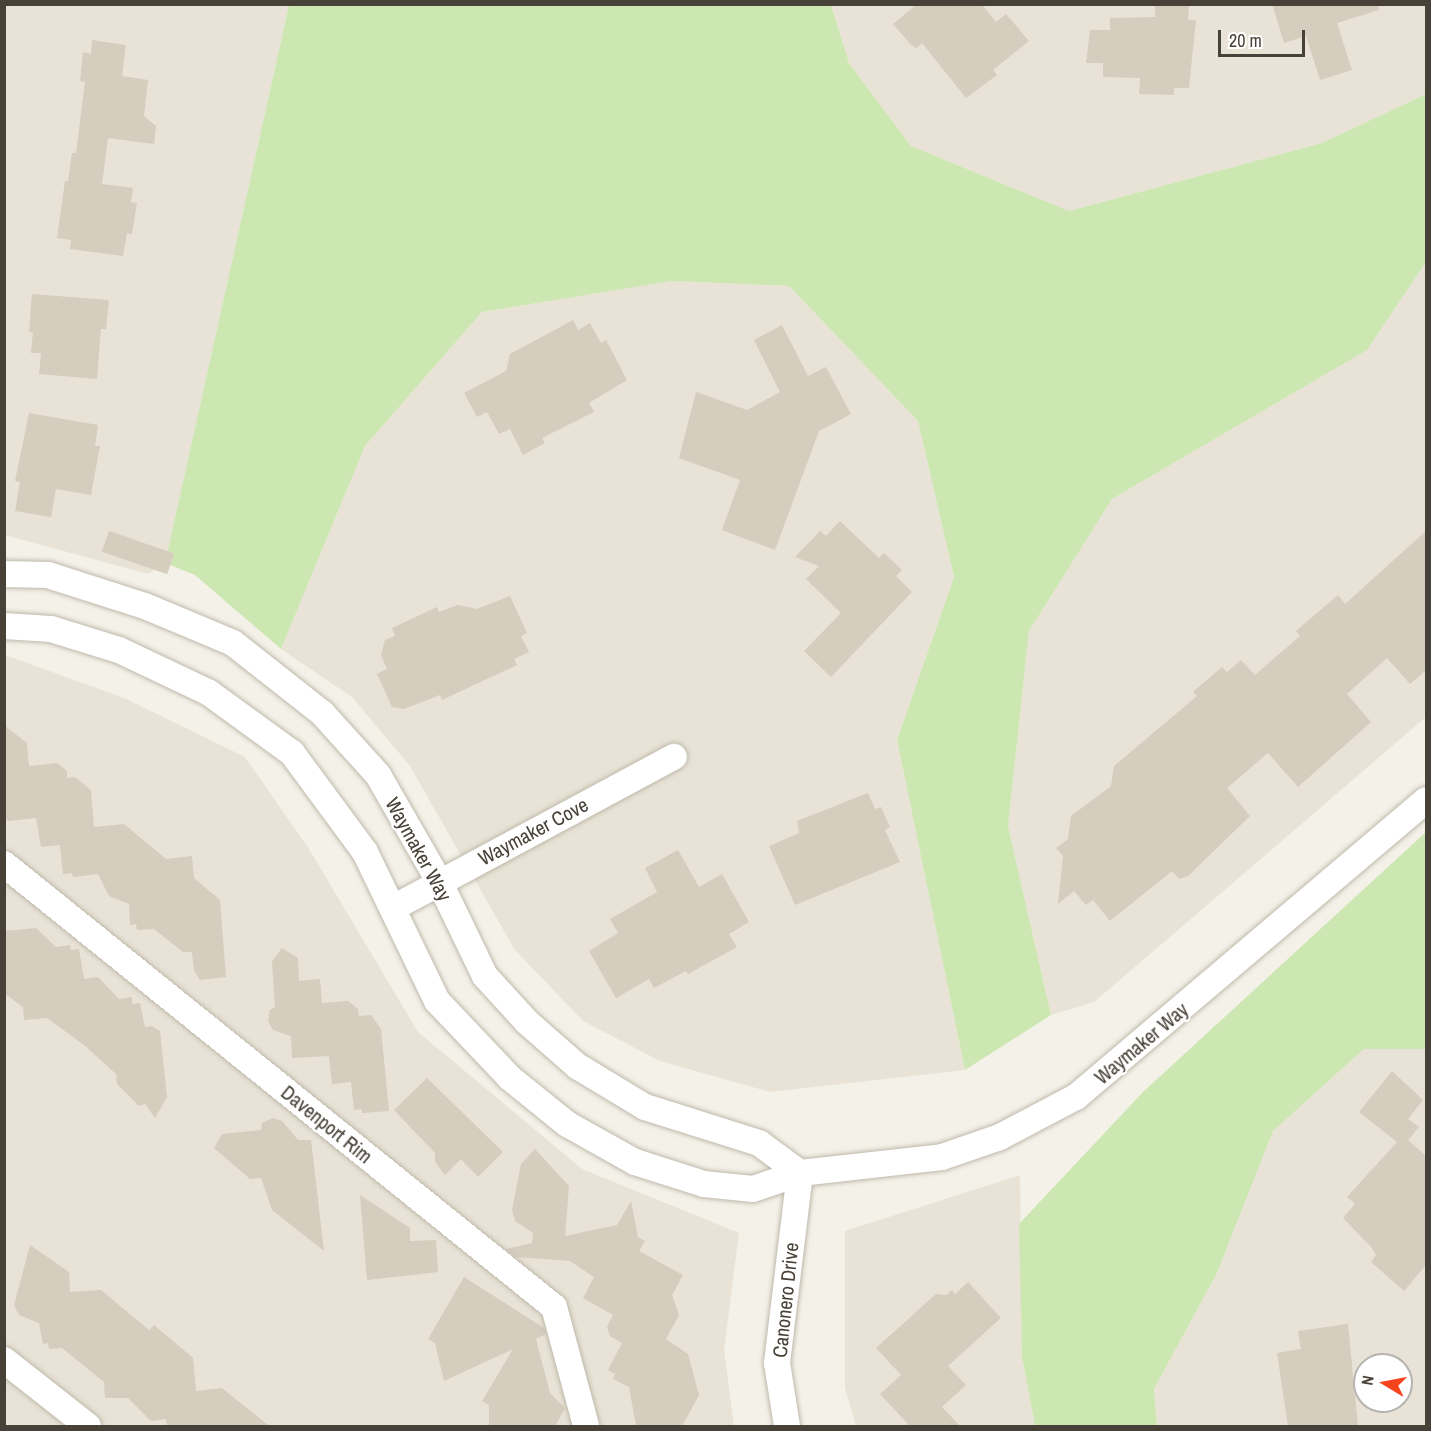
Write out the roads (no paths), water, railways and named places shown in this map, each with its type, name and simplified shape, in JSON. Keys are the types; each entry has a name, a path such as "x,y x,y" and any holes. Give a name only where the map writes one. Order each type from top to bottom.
{"street":[{"name":"Waymaker Way","path":"4,574 48,575 145,606 233,643 322,713 378,775 439,881 484,976 527,1022 578,1066 645,1107 759,1143 800,1173"},
{"name":"Waymaker Way","path":"4,626 51,629 118,650 208,692 291,753 365,852 437,1001 510,1078 567,1124 635,1162 704,1184 753,1189 800,1173 942,1157 1000,1137 1076,1097 1426,800"},
{"name":"Waymaker Cove","path":"393,908 439,881 674,757"},
{"name":"Davenport Rim","path":"4,864 554,1307 586,1426"},
{"name":"Canonero Drive","path":"787,1426 777,1363 800,1173"},
{"path":"4,1360 88,1426"}]}
